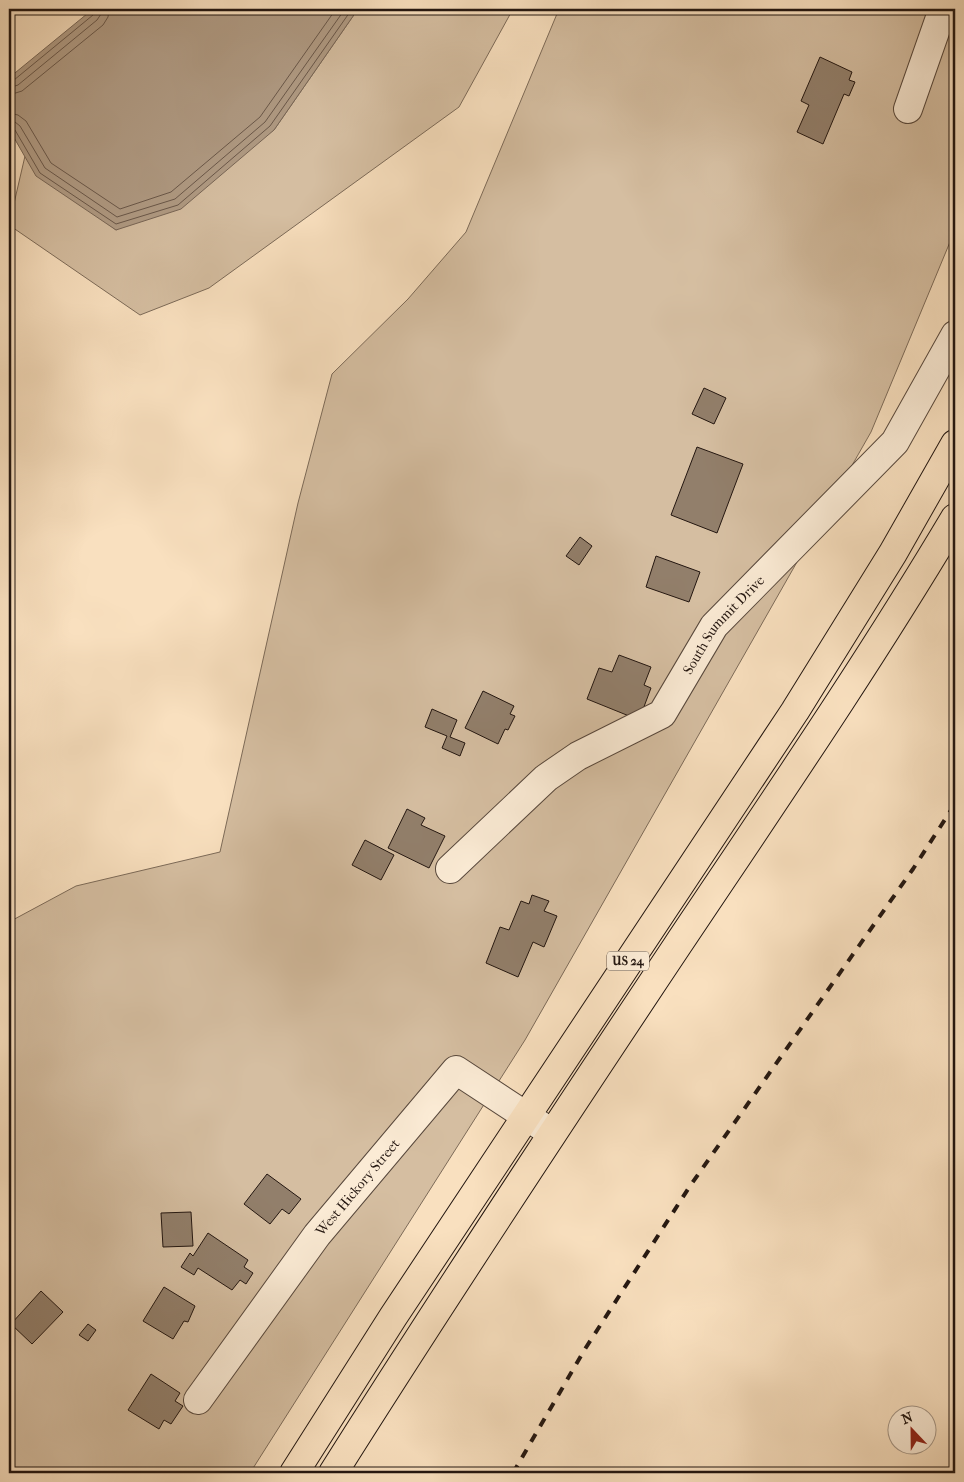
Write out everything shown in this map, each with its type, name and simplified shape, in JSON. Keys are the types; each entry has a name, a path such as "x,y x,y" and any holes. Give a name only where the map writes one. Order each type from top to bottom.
{"main road":[{"name":"US 24","path":"294,1473 525,1116 794,711 893,553 955,444"},
{"name":"US 24","path":"333,1473 552,1133 819,733 920,577 955,518"}],"street":[{"path":"908,109 943,9"},
{"name":"South Summit Drive","path":"450,869 546,778 578,756 662,714 714,626 895,442 955,334"},
{"name":"West Hickory Street","path":"198,1400 317,1235 456,1070 552,1133"}],"shaded area":[{"path":"358,9 513,9 459,107 209,288 140,315 9,225 25,156 116,230 274,130"},
{"path":"559,9 955,9 955,230 871,432 525,1040 250,1473 9,1473 9,922 76,886 220,852 298,503 332,374 408,299 466,232"}],"water":[{"path":"93,9 358,9 274,130 181,209 116,230 36,176 9,129 10,77"}],"building":[{"path":"820,57 852,72 849,80 855,82 849,96 844,94 823,144 797,132 809,105 801,101"},
{"path":"704,388 726,398 714,424 692,414"},
{"path":"697,447 743,464 717,533 671,515"},
{"path":"580,537 592,546 579,565 566,556"},
{"path":"656,556 700,572 689,602 646,587"},
{"path":"619,655 651,667 644,685 651,688 639,720 587,699 599,668 612,672"},
{"path":"483,691 514,706 510,714 515,716 508,730 505,729 498,744 465,728"},
{"path":"432,709 457,720 450,737 465,743 460,756 442,748 447,736 425,727"},
{"path":"407,809 425,818 421,825 445,836 429,868 388,848"},
{"path":"365,840 394,855 381,880 352,865"},
{"path":"532,895 549,901 544,911 557,916 544,947 533,942 518,977 486,963 500,927 509,930 521,901 529,904"},
{"path":"267,1174 301,1199 289,1214 282,1209 270,1224 244,1204"},
{"path":"191,1212 193,1246 163,1247 161,1213"},
{"path":"208,1233 248,1260 244,1267 253,1273 246,1284 240,1280 232,1290 198,1268 194,1275 181,1267 190,1253 193,1256"},
{"path":"164,1287 195,1306 188,1322 184,1321 173,1339 143,1321"},
{"path":"41,1291 63,1312 32,1344 11,1324"},
{"path":"88,1324 96,1330 88,1341 79,1335"},
{"path":"151,1374 180,1393 175,1401 183,1406 171,1424 164,1420 159,1429 128,1410"}],"railway":[{"path":"513,1473 585,1349 690,1186 913,869 955,804"}]}
